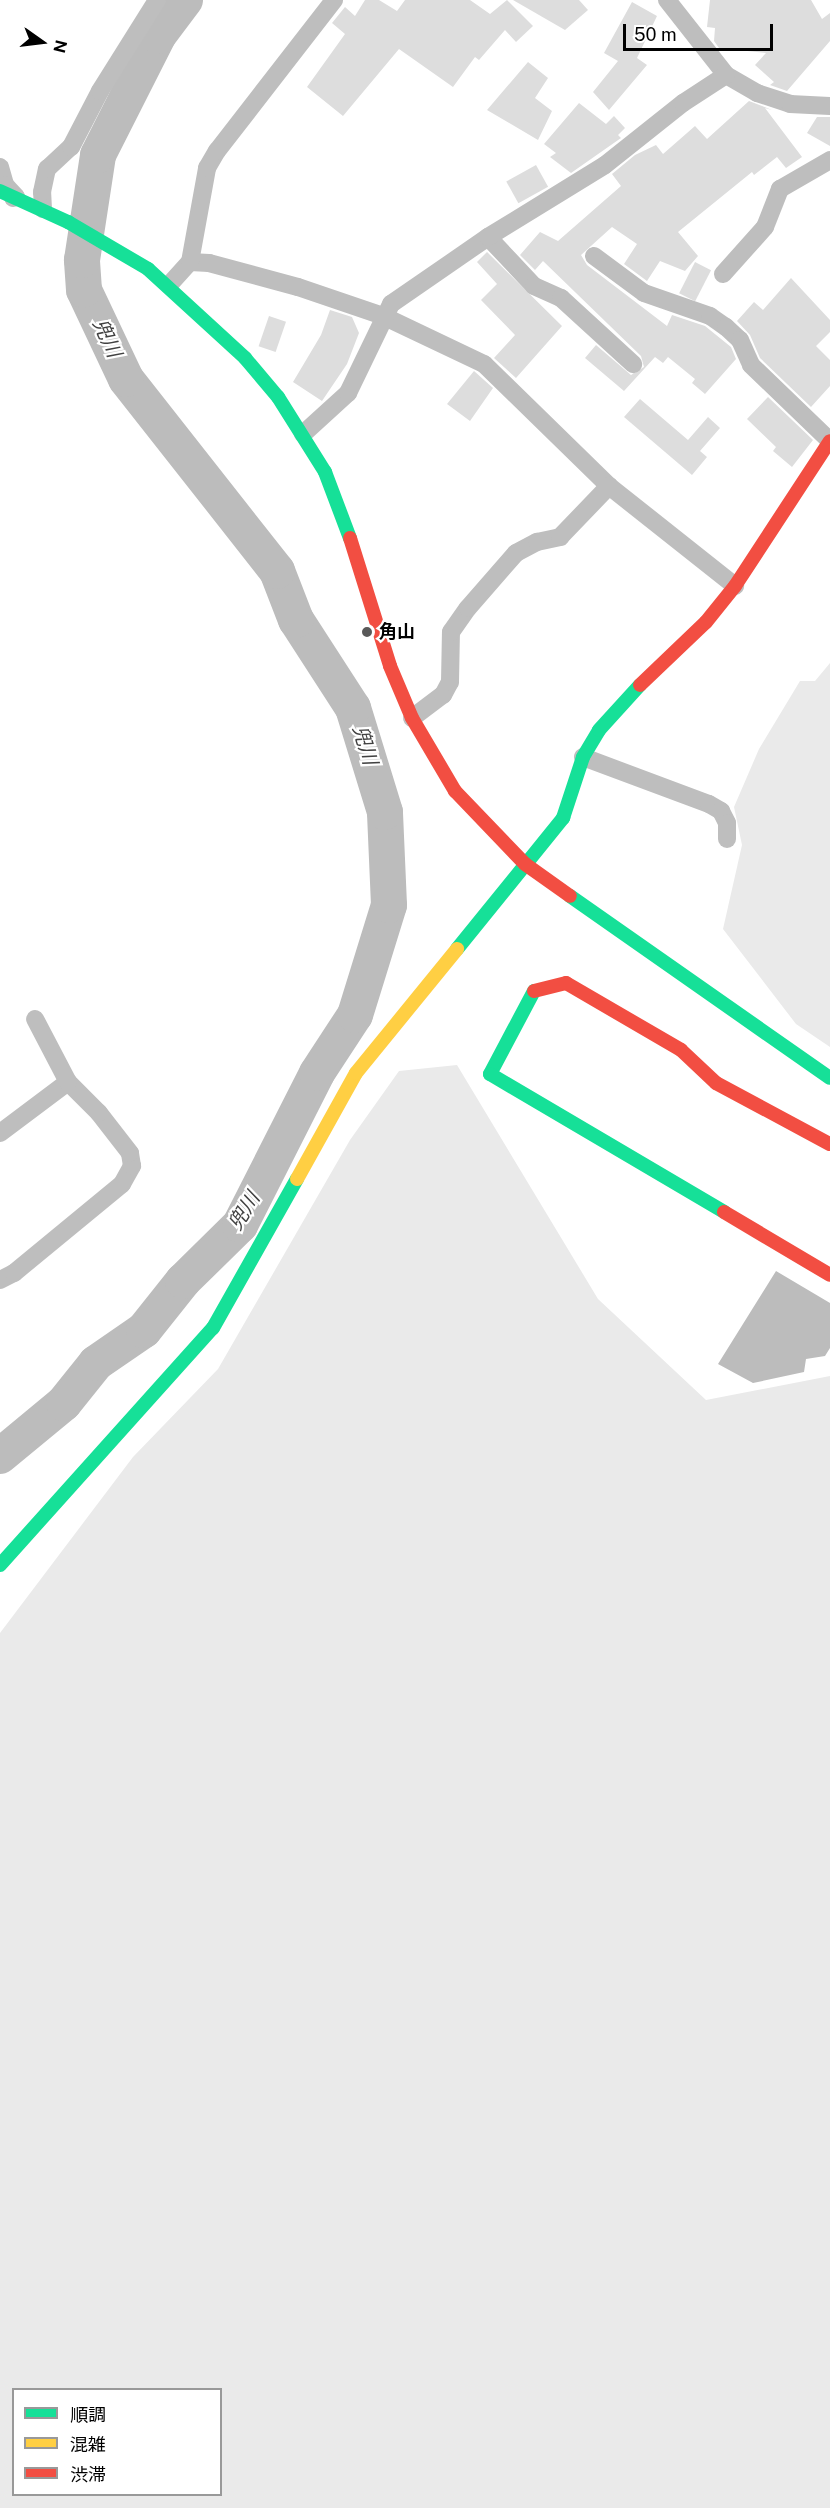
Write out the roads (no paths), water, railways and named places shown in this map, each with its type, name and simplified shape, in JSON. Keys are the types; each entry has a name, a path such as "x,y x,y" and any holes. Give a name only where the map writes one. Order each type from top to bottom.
{"street":[{"path":"43,209 42,192 47,169 70,147 100,91 157,0"},
{"path":"166,283 190,262 207,168 334,0"},
{"path":"667,0 726,75 757,93 790,104 830,106"},
{"path":"303,434 348,393 383,316 392,304 488,237 605,165 683,103 726,75"},
{"path":"723,274 765,227 780,189 830,160"},
{"path":"0,167 5,185 5,197 43,209 112,245 166,283 245,358 303,434 325,472 344,519 390,666 412,718 455,791 525,864 830,1078"},
{"path":"488,237 534,286 561,298 633,364"},
{"path":"0,1565 213,1328 356,1073 563,818 583,757 618,708 671,652 706,622 735,586 830,441 751,365 740,340 726,327 710,316 644,293 594,255"},
{"path":"190,262 209,263 298,287 383,316 484,364 609,486 735,586"},
{"path":"412,718 443,695 450,681 451,632 468,608 516,553 537,542 560,537 609,486"},
{"path":"583,757 709,804 721,811 727,823 727,839"},
{"path":"830,1144 716,1083 681,1050 566,983 535,989 490,1074 830,1275"},
{"path":"0,1280 14,1274 122,1184 132,1166 130,1153 99,1113 68,1082 35,1019"},
{"path":"0,1133 68,1082"}],"waterway":[{"name":"兜川","path":"0,1456 64,1403 96,1363 144,1330 183,1281 240,1225 317,1073 355,1015 389,905 385,812 353,708 296,620 277,571 126,379 84,290 82,260 98,155 158,36 185,0"}],"place":[{"name":"角山","path":"367,632"}]}
